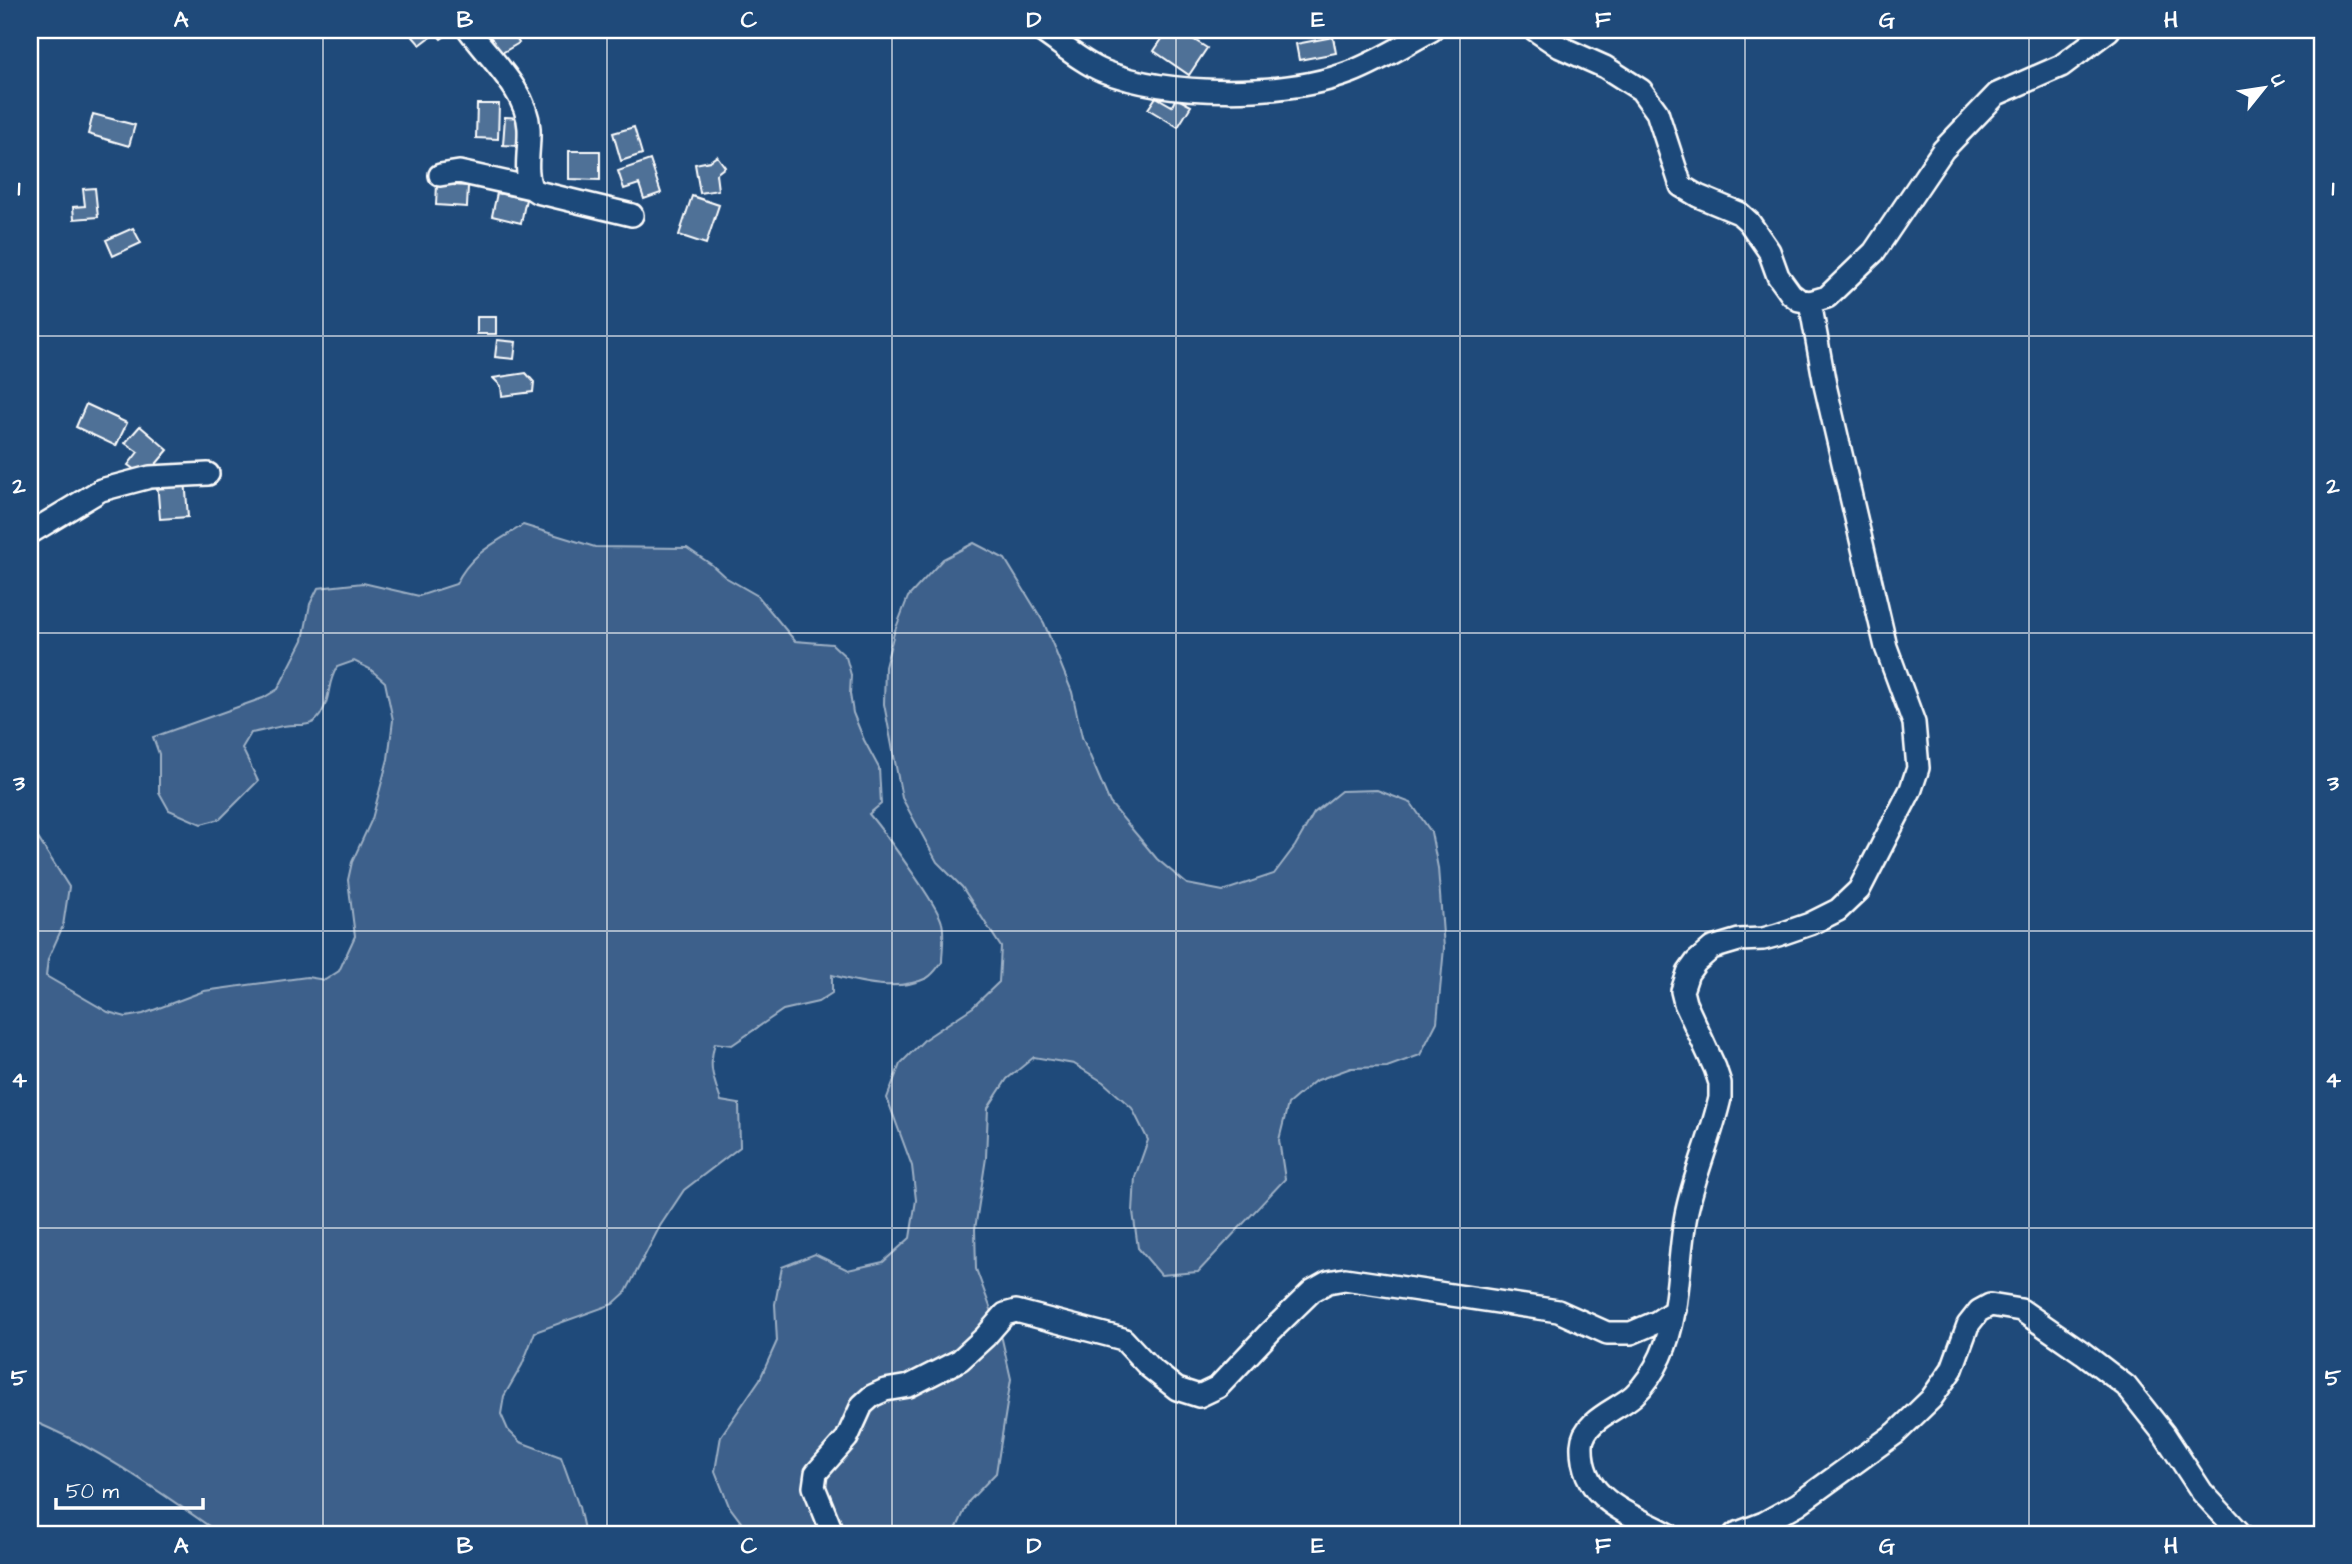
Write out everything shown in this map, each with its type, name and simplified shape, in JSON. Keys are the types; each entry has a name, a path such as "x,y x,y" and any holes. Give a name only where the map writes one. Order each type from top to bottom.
{"street":[{"path":"469,30 505,74 525,109 529,127 526,175 531,188"},
{"path":"1040,30 1100,70 1119,77 1197,89 1231,90 1271,89 1323,81 1374,61 1432,30"},
{"path":"1535,30 1560,47 1605,67 1641,90 1657,112 1682,186 1698,197 1739,213 1749,222 1769,251 1778,276 1791,294 1799,300 1810,302 1827,297 1874,253 1943,150 1990,101 2007,89 2061,66 2109,30"},
{"path":"440,175 459,172 632,215"},
{"path":"1668,1534 1618,1510 1601,1497 1588,1474 1582,1441 1601,1418 1633,1396 1642,1386 1661,1357 1675,1310 1686,1216 1720,1098 1720,1083 1715,1068 1682,991 1688,973 1712,948 1739,940 1763,939 1810,924 1838,910 1858,890 1918,768 1914,723 1886,647 1825,386 1810,302"},
{"path":"30,533 101,490 149,477 208,474"},
{"path":"833,1534 814,1487 816,1473 847,1438 862,1405 885,1390 909,1386 960,1360 1005,1314 1016,1311 1123,1339 1149,1367 1177,1389 1199,1396 1217,1387 1312,1291 1328,1282 1345,1279 1558,1311 1607,1333 1631,1333 1657,1322 1675,1310"},
{"path":"1735,1534 1765,1523 1798,1504 1896,1433 1931,1399 1952,1369 1968,1325 1979,1311 1990,1305 2021,1310 2126,1386 2164,1434 2202,1492 2241,1534"}],"shaded area":[{"path":"523,525 595,547 687,548 725,577 758,596 795,641 832,644 846,657 851,675 853,713 879,768 881,804 869,814 909,868 938,914 943,932 942,962 927,978 904,985 867,983 832,975 832,993 818,1002 783,1010 732,1045 715,1043 712,1059 714,1078 721,1101 739,1104 740,1147 684,1190 660,1226 626,1292 613,1304 535,1332 522,1365 504,1396 501,1414 508,1430 520,1442 561,1457 579,1507 585,1534 215,1534 213,1529 124,1469 78,1442 30,1420 30,831 36,835 69,887 63,926 48,959 46,976 108,1012 126,1017 143,1014 204,991 307,977 325,980 339,971 355,936 348,880 352,862 372,819 388,759 393,720 385,682 370,669 354,661 337,667 326,703 314,722 251,733 242,748 258,781 220,819 201,824 169,810 159,792 159,754 153,737 263,698 278,689 303,640 310,604 318,588 363,583 419,596 456,584 476,556"},
{"path":"974,543 1005,559 1044,623 1072,692 1082,737 1110,803 1157,859 1187,884 1223,891 1274,874 1295,846 1314,813 1341,791 1377,790 1411,803 1431,832 1438,868 1444,948 1437,1022 1420,1055 1387,1067 1351,1068 1315,1081 1288,1104 1279,1140 1285,1179 1198,1272 1161,1275 1138,1248 1133,1212 1135,1177 1148,1140 1132,1108 1103,1082 1074,1064 1034,1057 1007,1079 988,1108 986,1158 975,1229 976,1269 1002,1339 1011,1379 996,1473 969,1501 954,1534 750,1534 729,1506 715,1471 721,1436 760,1379 777,1341 775,1304 782,1267 815,1254 848,1270 883,1262 910,1238 916,1200 912,1166 887,1098 900,1064 925,1039 973,1007 999,982 1001,947 962,887 937,862 902,798 884,704 885,667 908,597 943,559"}],"building":[{"path":"407,30 429,30 433,35 420,45"},
{"path":"433,30 454,30 441,39"},
{"path":"486,30 511,30 519,43 495,57 487,43 492,39"},
{"path":"1168,30 1188,30 1185,34 1207,48 1189,75 1154,51"},
{"path":"1333,37 1336,53 1299,60 1296,44"},
{"path":"1156,97 1172,106 1176,98 1191,106 1178,127 1148,109"},
{"path":"477,104 499,104 498,139 476,138"},
{"path":"93,114 135,125 129,146 88,134"},
{"path":"505,117 522,118 520,146 503,145"},
{"path":"634,127 642,154 621,161 613,133"},
{"path":"569,151 600,151 600,180 569,179"},
{"path":"717,156 725,167 716,174 718,190 700,193 695,164 710,161"},
{"path":"650,160 661,193 644,199 639,184 624,189 618,171"},
{"path":"437,184 468,186 467,207 436,205"},
{"path":"95,188 98,217 74,219 73,207 85,206 83,189"},
{"path":"497,193 526,199 521,223 492,216"},
{"path":"692,196 719,205 706,244 679,235"},
{"path":"133,228 141,243 113,256 106,240"},
{"path":"477,317 496,317 496,334 477,334"},
{"path":"497,340 516,342 514,359 495,357"},
{"path":"526,373 534,382 533,392 502,396 501,386 493,378"},
{"path":"86,404 127,423 116,446 76,427"},
{"path":"140,426 168,450 145,477 128,465 138,452 125,443"},
{"path":"185,479 188,517 160,519 157,481"}]}
